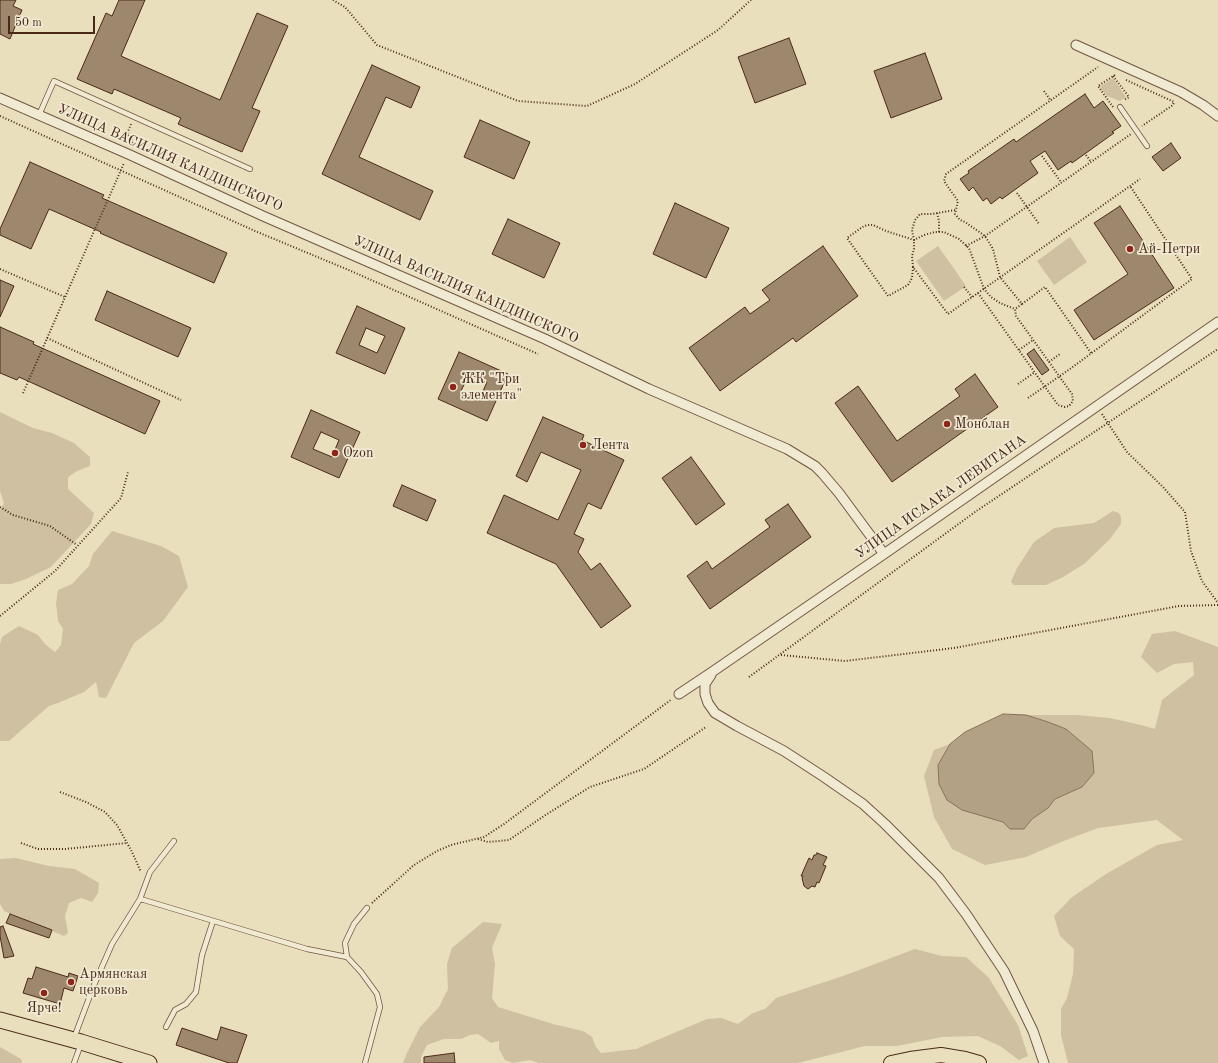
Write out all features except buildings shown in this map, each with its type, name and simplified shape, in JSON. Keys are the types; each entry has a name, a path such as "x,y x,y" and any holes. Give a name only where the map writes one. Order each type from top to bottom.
{"highway":[{"path":"0,1020 149,1063"}],"main road":[{"path":"891,1063 941,1055 979,1063"}],"street":[{"path":"1076,45 1181,92 1218,116"},
{"name":"УЛИЦА ВАСИЛИЯ КАНДИНСКОГО","path":"0,98 128,154 263,216 545,339 662,395 787,449 815,466 822,473 839,493 884,554"},
{"name":"УЛИЦА ИСААКА ЛЕВИТАНА","path":"679,694 884,554 1218,322"},
{"path":"712,672 705,684 705,694 708,703 715,713 784,751 863,804 939,878 966,914 1004,971 1033,1031 1044,1063"}],"lane":[{"path":"38,115 54,81 250,169"},
{"path":"1119,106 1147,146"},
{"path":"74,1063 77,1041 94,985 112,944 140,899 150,872 174,841"},
{"path":"140,899 307,949 347,957"},
{"path":"366,1063 380,1006 377,994 361,972 347,957 345,943 354,924 367,908"},
{"path":"166,1027 175,1010 186,1004 196,992 202,955 213,921"}],"path":[{"path":"333,0 345,7 377,45 518,101 587,106 635,84 718,30 751,0"},
{"path":"1022,304 1000,277 993,249 985,236 966,222 960,220 955,214 958,201 946,184 944,178 946,174 1098,67"},
{"path":"966,246 985,236 1027,207 1173,105 1174,102 1115,75 1098,86 1113,108 1119,106"},
{"path":"1113,76 1129,97 1124,101"},
{"path":"1044,91 1051,101"},
{"path":"0,116 255,231 352,271 538,354"},
{"path":"22,393 133,142 127,134 134,117"},
{"path":"1086,155 1091,162"},
{"path":"1042,156 1061,182"},
{"path":"913,267 948,314 1140,178"},
{"path":"1028,398 1192,279 1130,186"},
{"path":"1017,193 1039,224"},
{"path":"955,210 920,214 915,220 912,230 914,240 912,278 908,285 888,296 847,238 864,226 868,225 873,225 914,240 924,235 944,232 959,239 969,248 984,289 991,297 1000,303 1015,309"},
{"path":"937,213 939,232"},
{"path":"0,269 65,297"},
{"path":"964,287 972,297"},
{"path":"1015,309 1045,287 1091,353"},
{"path":"978,293 1058,405 1065,407 1069,406 1073,401 1072,394 1016,316 1015,309"},
{"path":"47,338 181,400"},
{"path":"1019,350 1033,340"},
{"path":"749,677 975,512 1218,349"},
{"path":"1049,362 1060,354"},
{"path":"1018,384 1035,372"},
{"path":"1096,407 1126,452 1163,487 1185,512 1191,551 1202,581 1218,604"},
{"path":"0,616 55,571 120,498 128,472"},
{"path":"0,507 13,515 50,526 77,545"},
{"path":"780,654 845,661 954,648 1179,606 1218,604"},
{"path":"367,908 414,865 436,851 452,845 484,837 504,824 679,694"},
{"path":"477,838 488,842 509,840 590,787 644,769 706,727"},
{"path":"60,792 86,802 105,812 117,825 146,882"},
{"path":"22,843 38,849 65,849 127,843"}],"shaded area":[{"path":"1113,78 1126,97 1120,101 1107,96 1100,87"},
{"path":"1070,237 1087,262 1054,285 1037,261"},
{"path":"938,246 966,286 944,301 916,261"},
{"path":"0,412 33,428 52,433 74,443 90,457 90,466 77,471 68,477 68,489 94,513 91,524 51,567 26,579 11,584 0,584 0,510 4,503 0,491"},
{"path":"1113,511 1119,513 1121,517 1121,524 1110,539 1084,564 1063,577 1046,585 1014,585 1011,582 1017,568 1034,542 1054,528 1094,523"},
{"path":"112,531 161,546 179,556 188,587 163,621 134,643 106,698 99,697 96,682 84,692 49,706 9,741 0,741 0,644 2,637 19,626 38,635 45,644 55,652 61,645 63,629 58,621 56,603 58,590 72,584 89,566 93,554"},
{"path":"1175,631 1218,647 1218,1063 1068,1063 1061,1035 1061,1009 1067,998 1073,974 1074,949 1060,936 1054,916 1071,898 1106,874 1157,845 1183,840 1157,820 1098,828 1026,857 985,865 952,849 934,817 924,776 934,750 950,744 938,765 989,818 1003,822 1010,829 1024,829 1032,819 1048,808 1055,799 1082,787 1094,773 1092,751 1066,729 1026,715 1076,715 1110,718 1155,729 1162,700 1194,675 1193,662 1174,664 1157,673 1141,657 1152,634"},
{"path":"1003,714 1026,715 1066,729 1092,751 1094,773 1082,787 1055,799 1048,808 1032,819 1024,829 1010,829 1003,822 962,810 947,800 939,784 938,765 950,744 965,732"},
{"path":"16,858 49,866 75,869 99,883 98,893 92,902 81,898 69,903 65,916 68,933 64,936 4,911 0,904 0,859"},
{"path":"483,922 502,924 492,948 495,964 492,998 498,1007 553,1024 583,1031 592,1037 596,1047 601,1053 636,1049 707,1019 721,1018 738,1024 753,1013 765,1009 776,998 843,976 915,949 942,956 966,957 989,978 1018,1025 1028,1056 1019,1060 1000,1046 978,1036 942,1037 897,1046 865,1046 798,1063 538,1063 530,1060 513,1063 505,1060 499,1049 499,1041 491,1043 478,1034 470,1035 461,1039 444,1039 427,1045 421,1057 421,1063 403,1063 420,1027 439,1007 448,989 447,964 452,948"},
{"path":"0,1047 21,1059 22,1063 0,1063"}],"place":[{"name":"Ай-Петри","path":"1130,249"},
{"name":"ЖК \"Три элемента\"","path":"453,387"},
{"name":"Монблан","path":"947,424"},
{"name":"Лента","path":"583,445"},
{"name":"Ozon","path":"335,453"},
{"name":"Армянская церковь","path":"71,982"},
{"name":"Ярче!","path":"44,993"}]}
